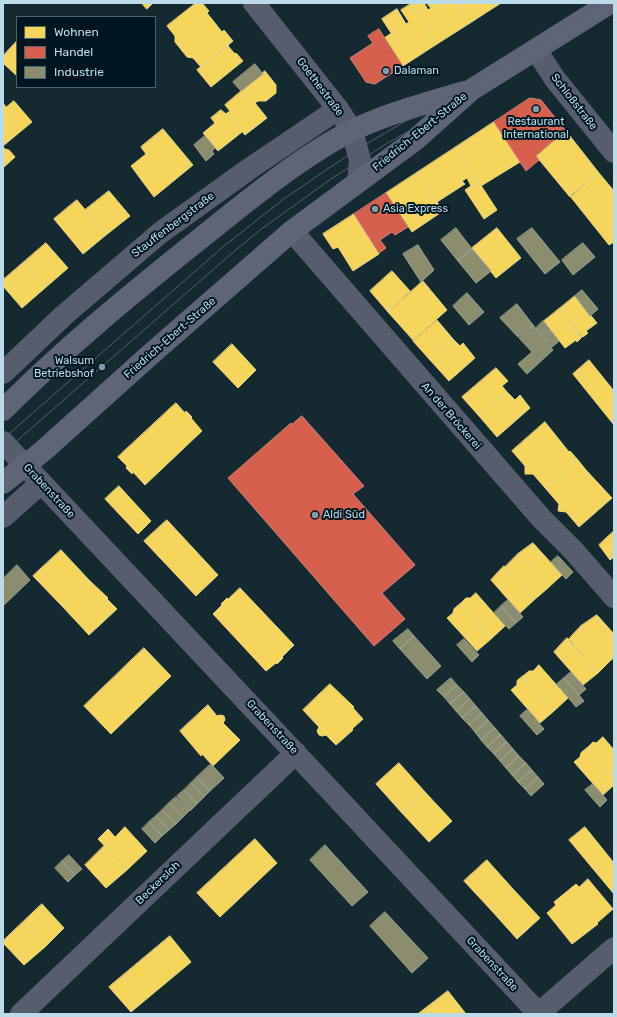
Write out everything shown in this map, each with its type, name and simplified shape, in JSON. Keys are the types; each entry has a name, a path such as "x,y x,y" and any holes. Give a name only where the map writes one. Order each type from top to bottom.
{"main road":[{"path":"471,90 610,3"},
{"name":"Friedrich-Ebert-Straße","path":"3,410 78,340 138,288 216,225 276,180 352,131 386,116 471,90"},
{"name":"Friedrich-Ebert-Straße","path":"3,483 25,466 292,231 414,140 471,90"}],"street":[{"name":"Goethestraße","path":"254,3 338,109 352,131 360,160 358,182"},
{"name":"Schloßstraße","path":"536,50 555,80 614,152"},
{"name":"Stauffenbergstraße","path":"3,373 63,316 160,232 249,169 338,109"},
{"name":"An der Bröckerei","path":"292,231 536,513 578,556 614,597"},
{"name":"Grabenstraße","path":"3,442 296,753 538,1014"},
{"path":"3,517 41,483"},
{"name":"Beckersloh","path":"21,1014 296,753"},
{"path":"538,1014 614,948"}],"building: Wohnen":[{"path":"142,3 153,3 147,9"},
{"path":"196,3 202,3 209,11 207,13 222,32 224,30 233,41 201,67 193,58 187,57 175,42 175,36 167,26"},
{"path":"424,3 428,10 439,3 458,3 470,23 437,44 411,4"},
{"path":"427,3 439,3 431,8"},
{"path":"458,3 501,3 470,23"},
{"path":"411,4 437,44 403,66 384,38 409,22 401,10"},
{"path":"397,9 406,24 391,33 382,19"},
{"path":"16,42 16,75 3,63 3,56"},
{"path":"229,44 228,46 243,61 211,87 197,70"},
{"path":"265,71 276,85 276,93 266,101 258,101 255,103 267,118 245,135 227,113 230,111 225,105"},
{"path":"14,101 32,122 3,146 3,103 6,107"},
{"path":"221,110 226,114 227,113 242,132 218,151 203,133 215,123 211,118"},
{"path":"494,122 520,162 481,186 456,147"},
{"path":"163,129 193,165 154,197 131,166 146,154 141,147"},
{"path":"566,131 599,173 570,197 536,156"},
{"path":"3,147 9,150 15,157 3,168"},
{"path":"456,147 497,210 484,219 465,190 471,186 467,178 462,181 465,184 437,202 418,172"},
{"path":"418,172 443,211 412,232 386,193"},
{"path":"599,173 614,191 614,242 609,245 570,196"},
{"path":"109,191 130,216 106,235 85,210"},
{"path":"77,200 106,235 83,254 54,219"},
{"path":"354,214 379,254 353,271 338,247 333,249 323,234"},
{"path":"497,228 521,258 496,278 472,248"},
{"path":"46,243 68,268 45,288 24,262"},
{"path":"24,262 45,288 22,308 3,286 3,280"},
{"path":"392,271 410,291 388,312 370,291"},
{"path":"423,281 447,310 413,340 388,312"},
{"path":"575,296 597,323 586,331 588,333 583,337 559,309"},
{"path":"559,309 582,337 577,342 576,340 565,348 544,321"},
{"path":"437,320 453,339 430,360 413,341"},
{"path":"453,339 460,346 463,343 475,358 449,381 430,360"},
{"path":"232,344 256,370 238,388 213,362"},
{"path":"589,360 614,391 614,425 573,374"},
{"path":"496,368 508,381 502,386 507,392 479,416 462,397"},
{"path":"507,392 515,400 520,395 530,408 497,437 479,416"},
{"path":"176,403 185,413 186,411 192,417 191,418 202,431 145,485 133,472 132,474 126,468 127,466 118,457"},
{"path":"545,422 569,452 570,451 578,460 546,489 533,474 525,474 525,466 512,451"},
{"path":"578,460 612,498 579,527 566,512 558,511 559,504 546,489"},
{"path":"119,486 151,521 138,534 105,499"},
{"path":"167,520 218,575 196,596 144,541"},
{"path":"614,531 614,557 610,560 599,545"},
{"path":"533,543 562,575 548,588 518,554"},
{"path":"61,550 89,580 62,606 33,576"},
{"path":"518,554 548,588 534,600 505,567"},
{"path":"504,566 534,600 520,613 491,580"},
{"path":"89,580 117,609 89,635 62,606"},
{"path":"240,588 294,645 277,664 276,663 266,671 213,614 227,598 228,599"},
{"path":"476,593 505,626 491,639 460,604 466,598 470,598"},
{"path":"460,604 491,639 477,651 447,618"},
{"path":"597,615 614,634 614,658 611,660 581,626"},
{"path":"581,626 611,660 598,673 569,639"},
{"path":"567,638 598,673 583,685 554,652"},
{"path":"144,648 171,676 111,734 84,706"},
{"path":"539,665 568,698 554,711 523,676 529,671 533,671"},
{"path":"523,676 554,711 540,723 511,690 517,685 517,681"},
{"path":"330,684 354,707 353,708 363,719 336,745 326,735 319,735 317,731 319,727 303,710"},
{"path":"208,705 217,716 224,716 225,720 223,723 240,740 213,766 202,754 201,756 180,731"},
{"path":"603,737 614,750 614,779 587,748 593,742 596,743"},
{"path":"587,748 614,779 614,785 603,795 574,762"},
{"path":"399,763 425,792 402,813 376,784"},
{"path":"425,792 452,821 429,842 402,813"},
{"path":"125,827 147,851 127,870 98,839 108,829 115,837"},
{"path":"585,827 614,863 614,894 569,840"},
{"path":"255,839 277,863 220,917 197,893"},
{"path":"104,846 127,870 106,888 85,865"},
{"path":"487,860 513,889 491,910 464,881"},
{"path":"588,879 613,909 597,923 598,924 572,944 547,913 556,905 554,902 576,884 579,887"},
{"path":"513,889 540,918 517,939 491,910"},
{"path":"42,904 64,928 45,947 22,923"},
{"path":"22,923 45,947 24,965 3,943 3,941"},
{"path":"170,936 191,962 131,1012 109,987"},
{"path":"448,991 466,1014 418,1014"}],"building: Handel":[{"path":"379,29 403,66 375,84 366,82 350,58 373,43 368,36"},
{"path":"530,98 541,100 565,130 536,156 539,160 526,171 494,122"},
{"path":"386,193 408,227 395,235 392,232 380,240 386,248 379,253 354,214"},
{"name":"Aldi Süd","path":"302,416 364,486 353,494 415,565 382,593 405,619 374,646 228,478 291,423 292,424"}],"building: Industrie":[{"path":"255,64 263,74 241,91 233,82"},
{"path":"205,136 215,148 212,151 214,154 206,161 194,145"},
{"path":"456,228 472,249 458,261 441,240"},
{"path":"532,228 560,262 545,274 517,239"},
{"path":"583,243 595,257 573,275 562,260"},
{"path":"418,245 434,270 421,282 403,254"},
{"path":"472,249 491,271 476,283 458,261"},
{"path":"582,290 598,309 590,316 575,296"},
{"path":"467,293 484,312 469,325 453,306"},
{"path":"517,304 533,325 518,337 500,318"},
{"path":"543,321 559,341 552,347 536,328"},
{"path":"533,325 553,350 527,374 518,364 532,352 519,338"},
{"path":"558,556 573,572 566,579 551,562"},
{"path":"17,565 30,580 3,606 3,579"},
{"path":"508,600 523,617 516,623 501,606"},
{"path":"501,606 516,623 509,629 494,613"},
{"path":"408,629 414,636 400,649 393,641"},
{"path":"414,636 441,666 427,679 400,649"},
{"path":"464,639 479,655 472,662 457,645"},
{"path":"571,672 586,689 579,695 564,678"},
{"path":"451,678 457,685 444,697 437,690"},
{"path":"564,678 584,701 576,707 557,684"},
{"path":"457,685 464,692 450,704 444,697"},
{"path":"464,692 470,699 456,711 450,704"},
{"path":"470,699 476,706 462,718 456,711"},
{"path":"476,706 482,713 469,725 462,718"},
{"path":"527,710 544,729 537,735 520,716"},
{"path":"482,713 488,720 475,732 469,725"},
{"path":"488,720 495,728 481,740 475,732"},
{"path":"495,728 501,735 487,747 481,740"},
{"path":"501,735 507,742 494,754 487,747"},
{"path":"507,742 513,749 500,761 494,754"},
{"path":"513,749 519,756 506,768 500,761"},
{"path":"519,756 526,763 512,775 506,768"},
{"path":"526,763 532,770 518,782 512,775"},
{"path":"211,764 224,778 210,791 197,777"},
{"path":"532,770 538,777 525,789 518,782"},
{"path":"197,777 210,791 204,797 191,783"},
{"path":"538,777 544,784 531,796 525,789"},
{"path":"191,783 204,797 197,804 184,790"},
{"path":"593,784 607,800 600,807 585,790"},
{"path":"184,790 197,804 190,811 177,796"},
{"path":"176,797 189,811 183,817 169,803"},
{"path":"169,803 183,817 176,824 162,810"},
{"path":"162,810 176,824 169,830 156,816"},
{"path":"156,816 169,830 162,836 149,822"},
{"path":"149,822 162,836 155,843 142,829"},
{"path":"325,845 368,892 352,906 310,860"},
{"path":"69,855 82,869 75,875 62,861"},
{"path":"62,861 75,875 68,882 55,868"},
{"path":"385,912 428,958 412,973 370,926"}],"tram line":[{"path":"3,439 224,246 285,198 358,149 469,86 603,3"},
{"path":"3,453 260,230 331,179 386,144 540,57 614,10"}],"place":[{"name":"Dalaman","path":"386,71"},
{"name":"Restaurant International","path":"536,109"},
{"name":"Asia Express","path":"375,209"},
{"name":"Walsum Betriebshof","path":"102,367"},
{"name":"Aldi Süd","path":"315,515"}]}
